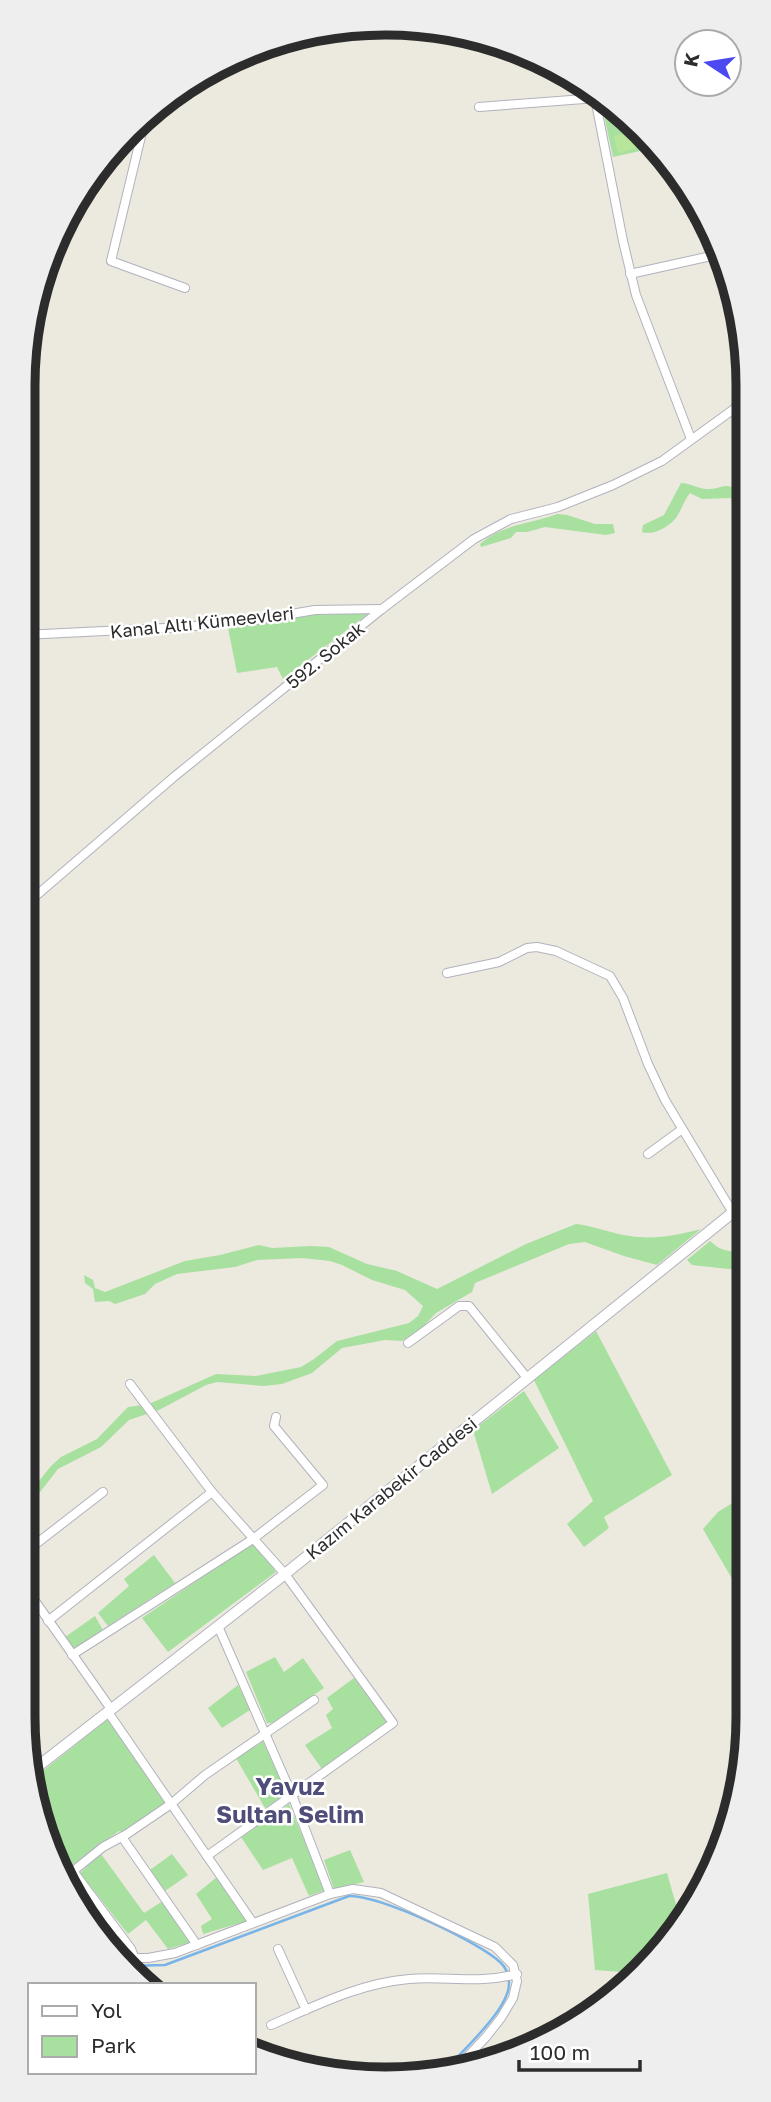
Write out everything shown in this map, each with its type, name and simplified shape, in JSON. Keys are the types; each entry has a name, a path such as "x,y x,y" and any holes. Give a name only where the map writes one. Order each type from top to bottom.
{"street":[{"path":"479,107 586,98"},
{"path":"598,106 631,274 647,326 691,439"},
{"path":"141,135 111,261 185,288"},
{"path":"631,274 711,256"},
{"name":"592. Sokak","path":"35,897 175,776 382,609 474,539 512,519 569,502 662,461 736,407"},
{"name":"Kanal Altı Kümeevleri","path":"35,634 185,627 256,620 315,610 382,609"},
{"path":"447,973 499,962 527,947 555,951 604,972 615,981 648,1064 681,1130 733,1213"},
{"path":"648,1154 681,1130"},
{"name":"Kazım Karabekir Caddesi","path":"39,1766 285,1574 736,1211"},
{"path":"408,1343 459,1306 469,1306 528,1379"},
{"path":"130,1384 212,1492 285,1574 393,1723 207,1856"},
{"path":"72,1655 253,1539 323,1485 274,1426 276,1418"},
{"path":"35,1545 103,1492"},
{"path":"48,1621 212,1492"},
{"path":"35,1602 253,1923"},
{"path":"218,1626 292,1795 330,1894"},
{"path":"71,1873 103,1847 171,1804 205,1775 314,1700"},
{"path":"122,1837 197,1945"},
{"path":"76,1882 131,1949 135,1959 161,1957 330,1894 353,1889 381,1893 495,1947 513,1965 513,1998 501,2018 466,2057"},
{"path":"278,1949 306,2010"},
{"path":"271,2025 343,1995 386,1982 435,1978 498,1979 514,1975"}],"green space":[{"path":"603,110 645,150 613,157"},
{"path":"628,133 642,147 618,153 614,136"},
{"path":"681,483 710,489 736,485 736,526 731,498 702,499 690,493 668,525 658,531 642,532 643,525 664,515"},
{"path":"557,514 595,524 613,524 615,533 606,535 545,527 516,532 511,538 481,547 480,544 498,532"},
{"path":"329,611 369,613 283,679 277,667 237,673 228,628"},
{"path":"576,1224 639,1237 666,1236 701,1229 657,1265 585,1242 569,1244 475,1283 472,1292 436,1313 422,1328 402,1341 385,1340 342,1348 312,1373 282,1384 264,1386 217,1382 206,1385 159,1410 129,1420 101,1447 58,1469 35,1499 35,1486 51,1466 61,1457 97,1439 128,1407 149,1404 216,1374 256,1376 301,1367 337,1341 409,1323 418,1316 423,1306 405,1290 372,1280 342,1265 302,1258 257,1260 235,1267 177,1274 155,1284 145,1294 115,1304 109,1301 95,1302 93,1289 85,1283 84,1275 93,1280 95,1288 105,1292 185,1261 259,1245 272,1248 311,1246 329,1247 367,1264 397,1271 437,1289 526,1244"},
{"path":"710,1241 727,1251 736,1251 736,1270 692,1265 687,1260"},
{"path":"596,1331 672,1475 604,1517 609,1528 584,1547 567,1524 593,1501 534,1380"},
{"path":"524,1391 559,1448 492,1494 473,1430"},
{"path":"736,1501 736,1585 703,1529 718,1512"},
{"path":"254,1542 276,1572 168,1652 142,1618"},
{"path":"154,1555 175,1583 108,1626 98,1613 129,1586 124,1579"},
{"path":"95,1616 103,1630 80,1646 72,1648 65,1637"},
{"path":"275,1657 284,1672 303,1658 324,1688 272,1723 267,1723 246,1672"},
{"path":"354,1678 387,1722 322,1769 305,1745 332,1728 326,1715 333,1709 327,1698"},
{"path":"238,1685 250,1710 222,1728 208,1708"},
{"path":"109,1718 166,1801 69,1867 47,1807 40,1773"},
{"path":"263,1741 287,1794 265,1808 236,1758"},
{"path":"289,1804 325,1890 309,1896 292,1858 263,1870 241,1837"},
{"path":"350,1850 364,1882 334,1889 324,1860"},
{"path":"101,1854 144,1913 163,1901 191,1942 168,1949 146,1920 128,1934 80,1873"},
{"path":"172,1854 188,1875 165,1891 150,1870"},
{"path":"667,1873 678,1910 649,1948 625,1972 595,1970 588,1894"},
{"path":"217,1877 247,1921 203,1934 201,1926 212,1919 196,1894"}],"waterway":[{"path":"140,1966 165,1965 349,1896 363,1897 404,1911 451,1932 490,1954 507,1972 509,1983 501,2005 483,2030 455,2060"}],"district":[{"name":"Yavuz Sultan Selim","path":"290,1799"}]}
